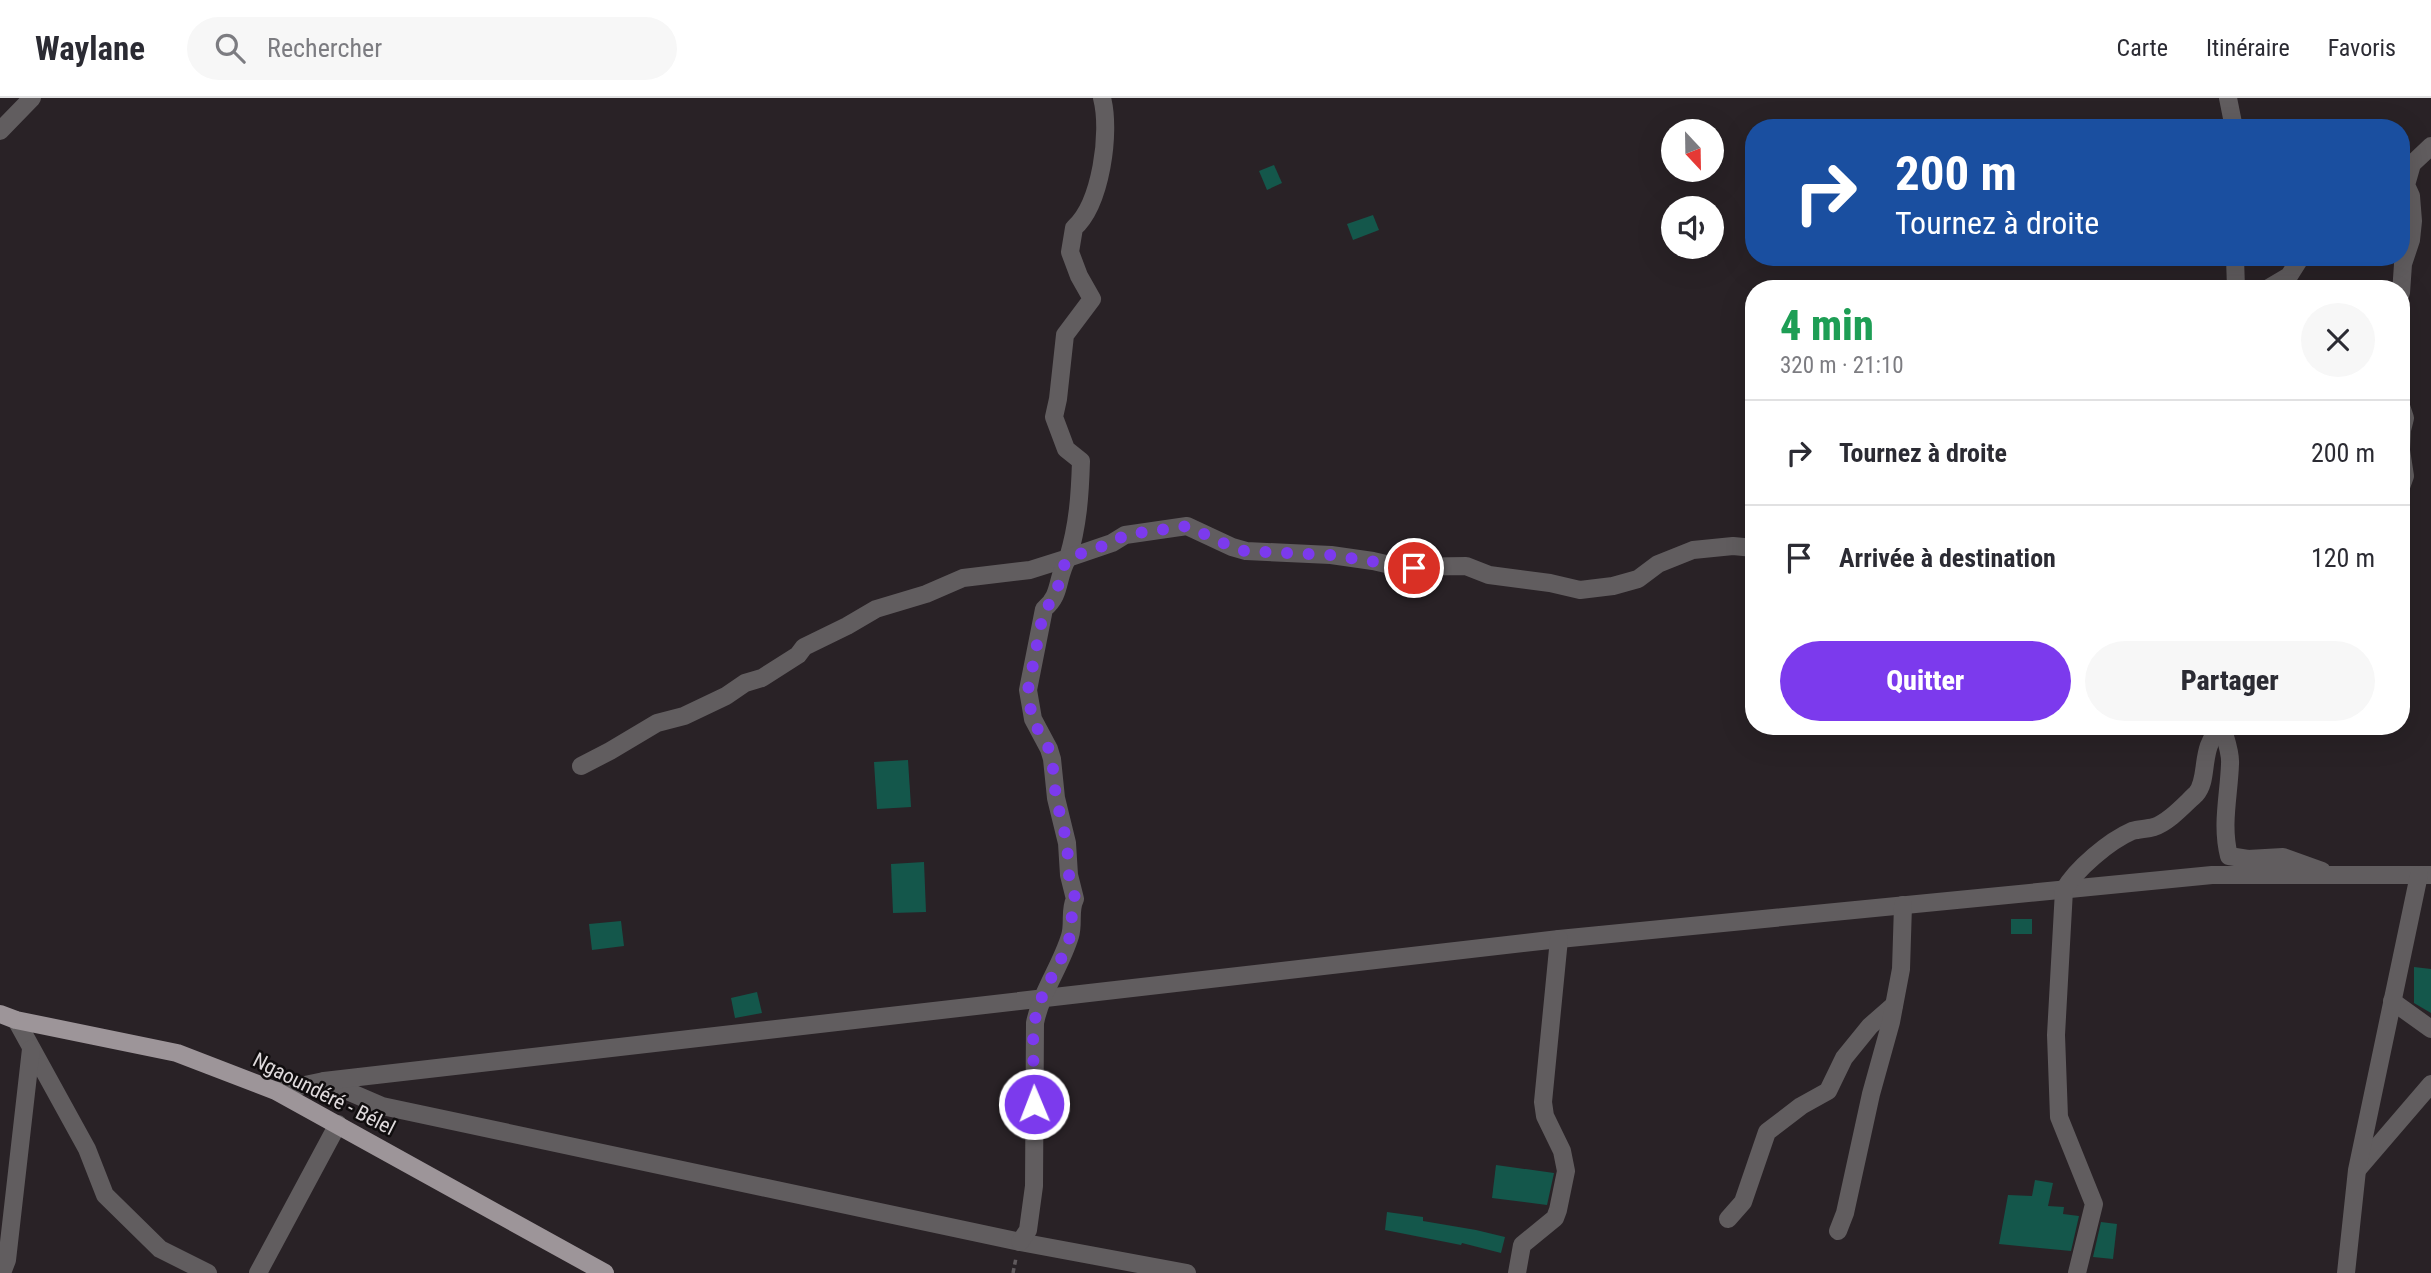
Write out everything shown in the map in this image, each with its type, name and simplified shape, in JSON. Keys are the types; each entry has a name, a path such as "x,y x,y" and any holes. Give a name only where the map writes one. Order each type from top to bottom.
{"main road":[{"name":"Ngaoundéré - Bélel","path":"8,1017 177,1053 276,1091 605,1273"}],"street":[{"path":"0,131 32,98"},
{"path":"1020,1242 1028,1230 1034,1186 1035,1023 1042,999 1070,936 1071,907 1075,898 1069,875 1067,843 1056,798 1052,759 1032,719 1028,690 1044,609 1054,601 1075,534 1081,498 1081,461 1066,449 1054,417 1065,335 1092,299 1070,253 1074,228 1085,218 1099,176 1105,132 1102,98"},
{"path":"2228,98 2232,119"},
{"path":"2410,171 2412,164 2431,146"},
{"path":"2410,195 2413,221 2410,243"},
{"path":"2282,280 2289,276 2295,266"},
{"path":"581,766 657,723 684,716 726,696 745,683 762,678 798,655 804,646 848,626 876,609 926,594 963,578 1030,570 1112,543 1125,535 1187,526 1245,551 1331,555 1399,567 1466,566 1489,575 1580,590 1614,586 1638,579 1658,564 1693,550 1745,547"},
{"path":"2077,1273 2094,1204 2059,1117 2056,1035 2064,890 2072,877 2112,844 2133,831 2161,823 2198,792 2210,740 2214,735"},
{"path":"2224,735 2231,761 2225,839 2229,856 2248,859 2283,857 2335,875"},
{"path":"276,1091 324,1081 1559,939 2211,875 2425,875 2392,1001 2357,1170 2347,1273"},
{"path":"1838,1231 1845,1213 1894,1005 1901,969 1903,905"},
{"path":"1517,1273 1522,1245 1555,1218 1566,1171 1562,1151 1545,1116 1543,1102 1559,939"},
{"path":"2392,1001 2431,1029"},
{"path":"1728,1219 1743,1202 1767,1132 1801,1106 1828,1091 1844,1058 1870,1026 1894,1005"},
{"path":"8,1017 31,1049 87,1149 105,1195 160,1249 208,1273"},
{"path":"2,1273 7,1260 31,1049"},
{"path":"324,1081 382,1106 1020,1242 1187,1273"},
{"path":"2357,1170 2431,1084"},
{"path":"257,1273 338,1124"}],"building":[{"path":"1274,165 1282,183 1267,190 1259,171"},
{"path":"1373,215 1379,230 1353,240 1347,224"},
{"path":"908,760 911,807 877,809 874,762"},
{"path":"924,862 926,912 893,913 891,864"},
{"path":"2011,919 2032,919 2032,934 2011,934"},
{"path":"621,921 624,946 592,950 589,924"},
{"path":"2414,967 2431,969 2431,1013 2414,1003"},
{"path":"757,992 762,1013 735,1018 731,998"},
{"path":"1496,1165 1554,1173 1547,1205 1492,1198"},
{"path":"2035,1180 2053,1183 2048,1206 2064,1207 2063,1214 2079,1216 2071,1251 1999,1244 2008,1195 2032,1196"},
{"path":"1387,1212 1423,1217 1423,1221 1505,1237 1501,1253 1462,1243 1461,1245 1385,1230"},
{"path":"2101,1222 2117,1224 2113,1259 2093,1257"}],"route":[{"path":"1034,1104 1035,1023 1042,999 1070,936 1071,907 1075,898 1069,875 1067,843 1056,798 1052,759 1032,719 1028,690 1044,609 1054,601 1063,565 1068,558 1112,543 1125,535 1187,526 1245,551 1331,555 1414,568"}]}
